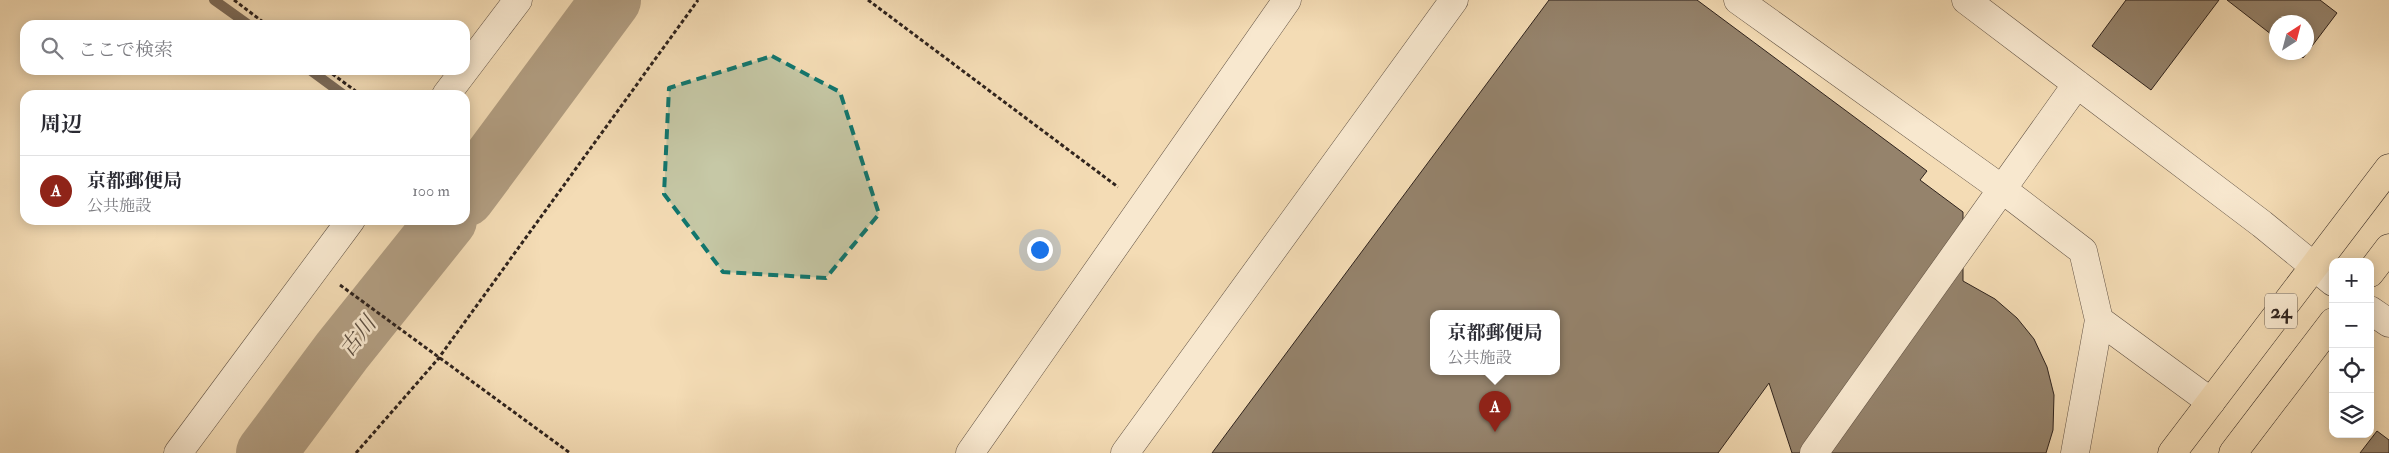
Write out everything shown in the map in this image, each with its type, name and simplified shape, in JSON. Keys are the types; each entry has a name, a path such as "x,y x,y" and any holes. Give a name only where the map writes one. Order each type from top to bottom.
{"highway":[{"name":"24","path":"2172,453 2211,402 2324,275 2389,168"},
{"path":"2374,268 2389,248"},
{"name":"24","path":"2233,453 2329,327"}],"street":[{"path":"470,63 518,0"},
{"path":"970,453 1287,0"},
{"path":"1125,453 1454,0"},
{"path":"1738,0 2002,190 2083,251 2099,320 2075,453"},
{"path":"1966,0 2262,224 2324,275"},
{"path":"450,90 461,75"},
{"path":"1814,453 2077,84"},
{"path":"178,453 347,225"},
{"path":"2374,313 2389,323"},
{"path":"2099,320 2211,402"}],"path":[{"path":"234,0 260,20"},
{"path":"356,453 438,359 698,0"},
{"path":"868,0 1142,206"},
{"path":"334,75 354,90"},
{"path":"315,267 428,352 570,453"}],"highlighted area":[{"path":"772,56 840,92 879,214 826,278 723,272 664,194 669,88"}],"building":[{"path":"1549,0 1697,0 1927,171 1920,180 1963,212 1963,281 1995,299 2017,318 2034,339 2047,367 2054,395 2053,430 2046,453 1792,453 1769,383 1718,453 1212,453"},
{"path":"2126,0 2219,0 2151,90 2092,46"},
{"path":"2227,0 2320,0 2337,13 2314,43 2314,15 2269,15 2269,33"},
{"path":"2377,431 2389,440 2389,453 2360,453 2372,438 2374,438"}],"waterway":[{"path":"214,0 242,20"},
{"name":"古川","path":"470,190 611,0"},
{"path":"317,75 337,90"},
{"name":"古川","path":"266,453 342,351 443,225"}],"place":[{"name":"京都郵便局","path":"1495,432"}]}
